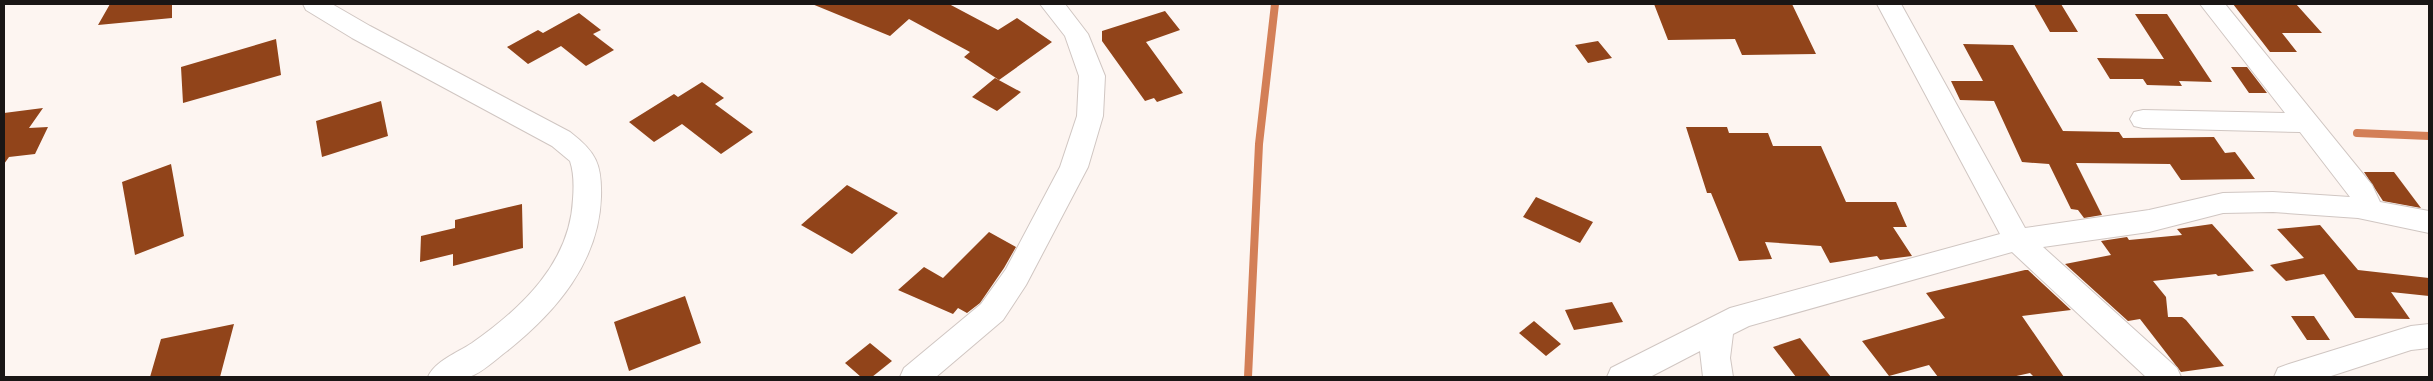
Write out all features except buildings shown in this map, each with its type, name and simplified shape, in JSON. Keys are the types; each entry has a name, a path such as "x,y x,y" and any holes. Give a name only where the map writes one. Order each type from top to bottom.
{"street":[{"path":"315,4 361,32 561,138 581,156 588,183 586,214 581,239 563,274 507,336 462,367 443,377"},
{"path":"916,377 992,312 1016,277 1074,167 1090,116 1092,76 1076,34 1052,4"},
{"path":"1889,4 2017,240 2166,377"},
{"path":"2212,4 2362,192 2366,202 2358,208"},
{"path":"2143,119 2307,123"},
{"path":"1622,377 1741,316 2017,240 2149,221 2200,206 2223,204 2272,202 2358,208 2429,222"},
{"path":"1718,329 1715,358 1718,377"},
{"path":"2289,377 2412,338 2429,336"}],"waterway":[{"path":"1248,377 1259,144 1275,4"},
{"path":"2357,133 2429,136"}]}
